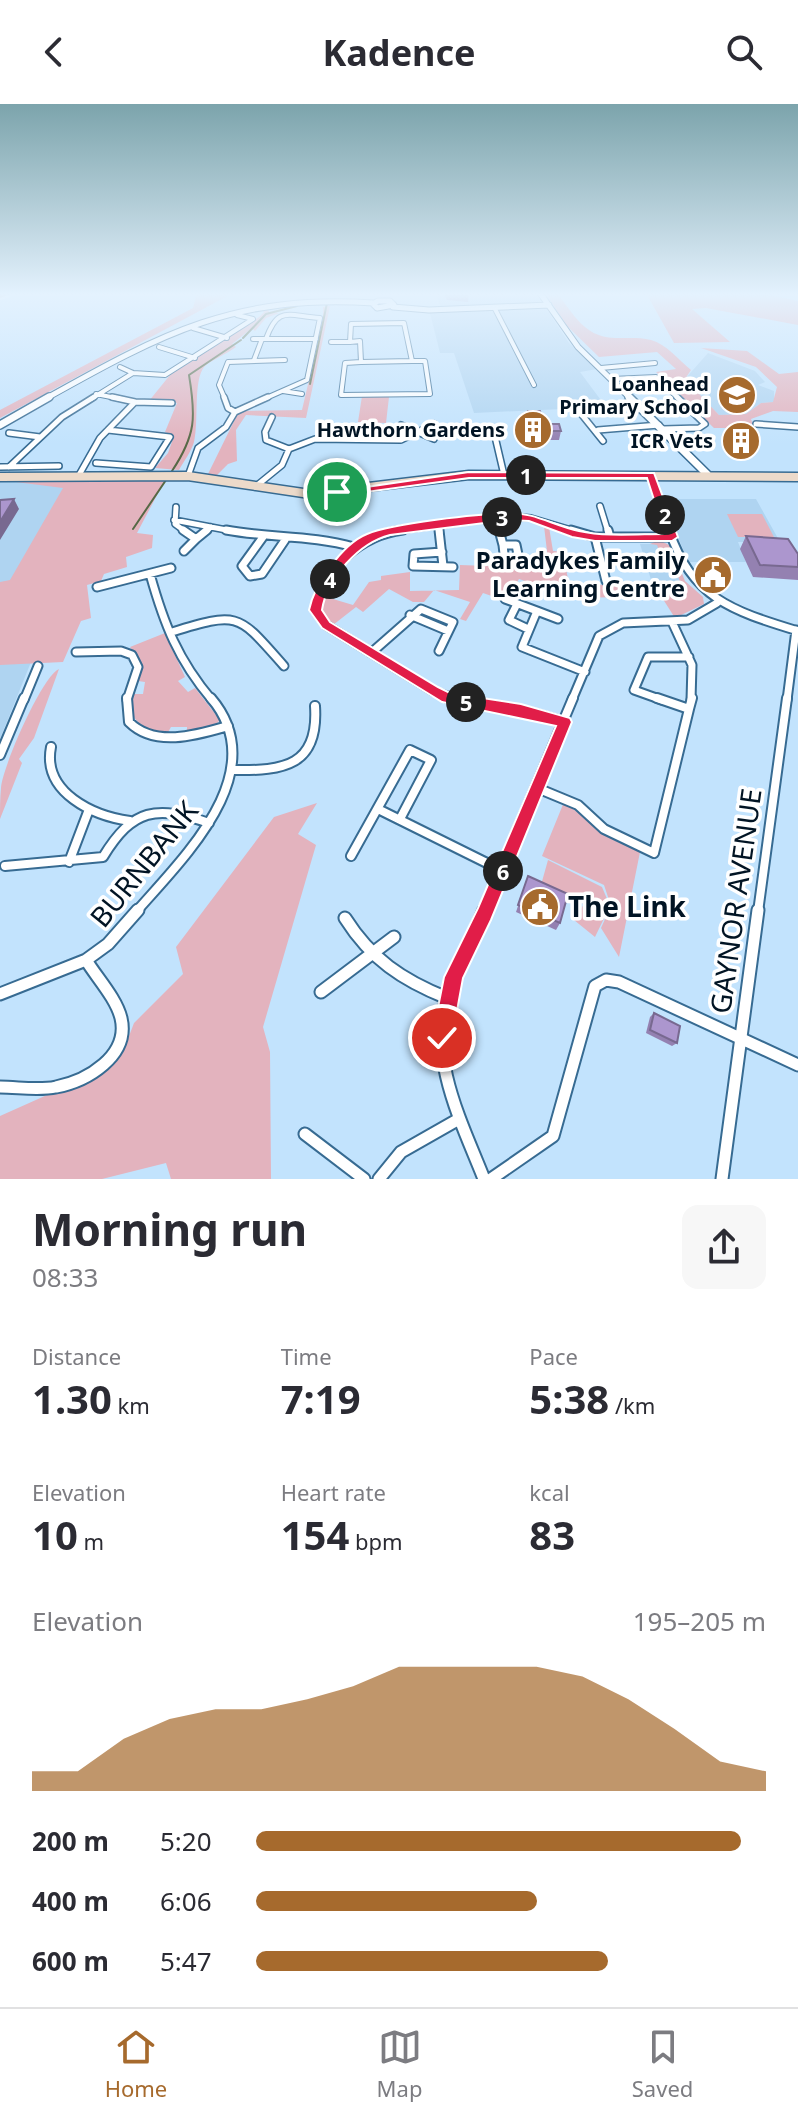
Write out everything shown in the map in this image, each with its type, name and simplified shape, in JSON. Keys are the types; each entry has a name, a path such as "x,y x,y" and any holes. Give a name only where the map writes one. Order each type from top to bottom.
{"main road":[{"path":"0,477 188,476 297,494 383,487 449,476 707,474 798,477"}],"street":[{"path":"0,425 149,343"},
{"path":"120,367 133,373 165,375 219,343"},
{"path":"254,360 262,343"},
{"path":"188,476 191,460 198,448 226,427 235,412 307,380 315,343"},
{"path":"360,343 361,362"},
{"path":"408,343 412,361"},
{"path":"513,343 534,385"},
{"path":"575,343 707,474"},
{"path":"159,347 195,358"},
{"path":"235,412 228,408 219,382 228,362 285,360"},
{"path":"425,361 430,394 341,395 345,363 361,362 425,361"},
{"path":"601,368 650,362"},
{"path":"9,467 40,437 96,394 133,373"},
{"path":"582,415 592,429 598,430 699,428 705,424 656,377 612,379"},
{"path":"283,391 302,394"},
{"path":"96,394 135,402 172,403"},
{"path":"79,475 108,430 135,402"},
{"path":"272,419 266,440 289,449"},
{"path":"255,487 282,465 289,449 306,440 387,442 434,424"},
{"path":"756,424 798,427"},
{"path":"401,425 434,439"},
{"path":"325,439 329,430 352,427"},
{"path":"493,428 504,475"},
{"path":"96,463 105,466 154,466 170,437 108,430"},
{"path":"598,430 603,441"},
{"path":"9,433 40,437"},
{"path":"0,467 59,466"},
{"path":"651,475 689,579 717,603 797,630"},
{"path":"600,506 610,537"},
{"path":"174,520 176,507"},
{"path":"565,722 521,710 447,698 326,625 315,610 318,595 354,547 380,533 495,518 531,518 576,534 595,537 672,537"},
{"path":"495,518 503,545"},
{"path":"174,520 263,537 325,539 354,547"},
{"path":"174,520 196,539"},
{"path":"439,525 443,566"},
{"path":"184,551 211,527"},
{"path":"263,537 242,566 250,576 262,574 285,540"},
{"path":"595,537 606,581"},
{"path":"442,552 414,554 413,566 453,567"},
{"path":"97,587 171,568"},
{"path":"150,574 163,619 172,632 186,669 216,704 228,726 233,770 268,772 291,765 309,751 322,722 315,706"},
{"path":"505,599 558,619"},
{"path":"484,1179 459,1119 444,1064 442,1038 447,998 503,871 599,636 614,625 673,624 688,620 717,603"},
{"path":"517,604 509,620 528,629"},
{"path":"371,653 410,615 421,609 453,622 439,651"},
{"path":"537,611 521,643 525,650 585,672"},
{"path":"172,632 232,616 253,627 282,660"},
{"path":"537,788 578,805 604,829 654,853 697,682 673,624"},
{"name":"GAYNOR AVENUE","path":"722,1179 738,1038 797,630"},
{"path":"76,652 92,655 121,651 135,660 138,667 126,708 129,721 138,730 176,738 195,737 228,726"},
{"path":"689,657 648,657 634,690 689,709"},
{"path":"0,755 38,666"},
{"path":"351,856 410,750 431,760 400,819"},
{"path":"46,751 58,784 88,812 130,821 155,814 181,814 209,823"},
{"name":"BURNBANK","path":"0,994 86,960 127,925 209,823 233,770"},
{"path":"378,809 503,871"},
{"path":"69,862 88,812"},
{"path":"5,866 103,857 130,821"},
{"path":"345,918 371,958 414,985 447,998"},
{"path":"321,992 351,967 371,958 394,937"},
{"path":"0,1087 56,1087 101,1069 118,1049 124,1032 120,1015 86,960"},
{"path":"491,1179 553,1136 595,986 610,979 798,1065"},
{"path":"379,1179 401,1152 459,1119"},
{"path":"305,1134 364,1179"}],"shaded area":[{"path":"126,343 139,343 0,418 0,410"},
{"path":"219,343 233,343 236,347 210,362 201,373 194,442 179,470 155,468 168,453 174,436 165,432 177,403 149,401 170,375"},
{"path":"318,343 322,343 306,418 246,415 236,430 237,461 228,464 216,476 208,474 239,411 302,410"},
{"path":"438,343 569,343 597,369 580,372 606,407 474,413 454,353 440,353"},
{"path":"585,343 658,343 691,370 685,379 719,415 746,414 761,403 773,402 777,387 756,367 701,348 747,351 779,374 798,372 798,412 773,411 751,419 754,428 714,428 656,372 676,369 657,352 599,357"},
{"name":"Loanhead Primary School","path":"708,353 755,371 765,382 758,385 774,391 774,402 761,403 746,414 719,415 685,379"},
{"path":"362,396 389,397 386,423 358,422"},
{"path":"166,478 137,533 153,535 152,548 126,557 127,567 104,574 101,581 87,585 91,618 81,621 63,662 0,665 0,582 10,580 63,488 0,480"},
{"path":"71,479 0,616 0,480"},
{"path":"663,499 756,499 780,542 738,542 746,562 688,562"},
{"path":"727,514 762,514 774,537 738,537"},
{"path":"544,526 549,527 553,551 563,552 569,585 681,584 671,559 662,558 657,545 650,544 659,540 671,546 685,581 703,597 704,604 675,618 661,596 578,598 519,579 506,601 483,593 466,621 460,619 470,602 435,590 459,590 460,565 549,568"},
{"path":"640,544 657,544 671,558 682,584 652,583"},
{"path":"410,572 410,591 434,591 424,602 413,602 389,589 363,612 356,607 333,625 322,616 319,603 323,596 353,605 369,582 381,580 381,576"},
{"path":"165,633 185,677 178,681 188,692 195,688 220,720 213,727 187,734 187,727 171,727 167,734 144,726 134,717 131,704 133,694 143,694 145,682 138,681 141,662 130,647"},
{"path":"31,662 0,739 0,663"},
{"path":"59,669 34,738 19,759 22,763 0,819 3,777 15,743 33,704"},
{"path":"564,802 603,832 640,852 619,957 601,928 611,906 604,885 542,856"},
{"path":"317,803 298,834 316,845 263,1027 270,1052 271,1179 171,1179 166,1163 102,1179 0,1179 0,1116 103,1070 126,1044 134,1023 183,974 176,947 274,817"},
{"path":"548,860 602,887 610,906 595,937 574,920 584,904 541,885"}],"building":[{"path":"528,411 540,411 544,424 559,424 561,431 530,431"},
{"path":"734,424 741,424 753,446 748,449"},
{"path":"14,499 0,522 0,500"},
{"path":"746,536 788,539 798,554 798,567 760,565"},
{"name":"The Link","path":"528,876 568,894 560,923 518,905"},
{"path":"654,1013 680,1026 677,1043 650,1030"}],"waterway":[{"path":"172,471 186,447 192,425 189,375 236,343"},
{"path":"310,384 319,343"},
{"path":"133,529 166,480"}],"place":[{"name":"Loanhead Primary School","path":"737,395"},
{"name":"Hawthorn Gardens","path":"533,430"},
{"name":"ICR Vets","path":"741,441"},
{"name":"Paradykes Family Learning Centre","path":"713,575"},
{"name":"The Link","path":"540,907"}],"route":[{"path":"337,492 449,476 651,475 672,537 595,537 576,534 531,518 508,516 390,531 370,537 354,547 318,595 315,610 326,625 433,691 464,702 521,710 565,722 484,914 453,977 442,1038"}]}
